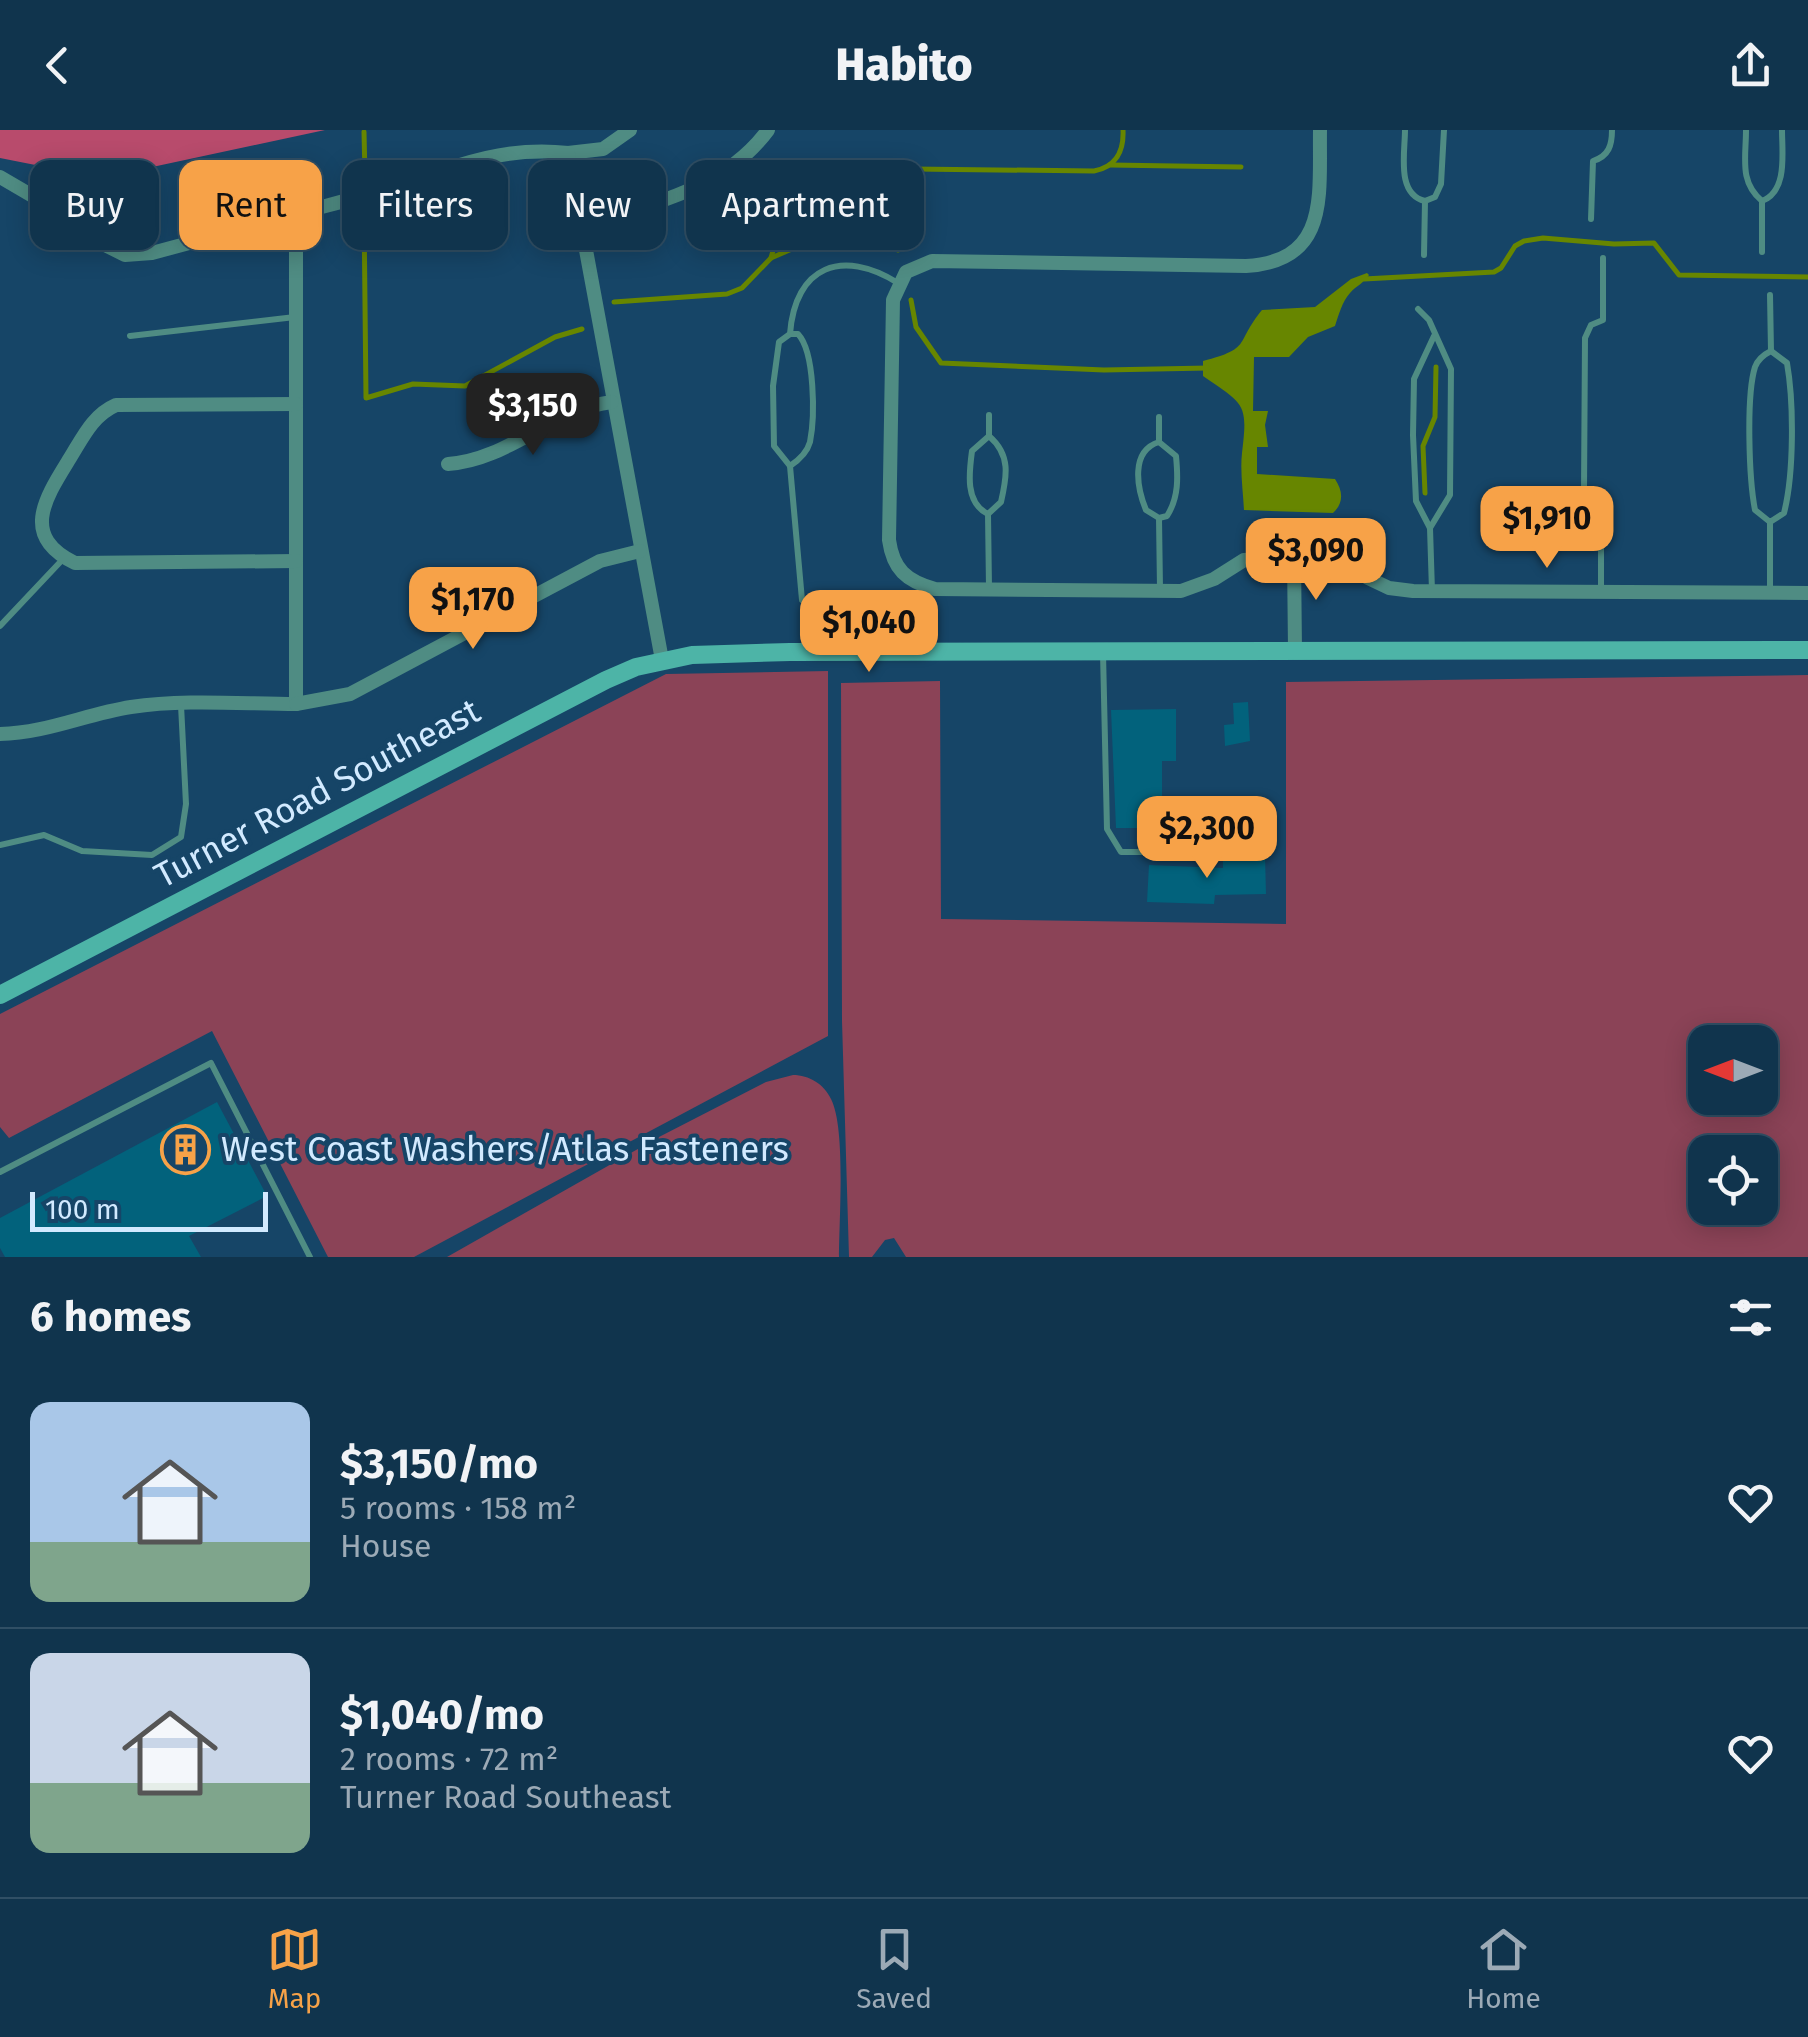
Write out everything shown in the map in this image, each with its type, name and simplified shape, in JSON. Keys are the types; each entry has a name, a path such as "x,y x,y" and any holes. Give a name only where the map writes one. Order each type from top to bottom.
{"main road":[{"name":"Turner Road Southeast","path":"0,996 561,701 662,660 736,652 1808,650"}],"street":[{"path":"322,207 457,164 517,150 568,153 602,149 630,130"},
{"path":"666,199 718,178 741,161 768,130"},
{"path":"1320,130 1319,198 1314,223 1296,253 1280,261 1246,266 932,260 906,272 893,300 892,559 902,574 935,589 1160,590 1199,586 1244,560 1260,556 1340,556 1368,578 1389,588 1432,592 1808,593"},
{"path":"568,153 569,160"},
{"path":"0,177 87,236 125,256 179,246"},
{"path":"296,250 296,704"},
{"path":"585,250 662,660"},
{"path":"448,464 477,462 589,405 612,402"},
{"path":"296,404 116,405 104,410 44,500 45,538 64,558 86,564 296,562"},
{"path":"0,734 66,724 104,711 181,704 296,704 350,694 600,561 640,551"},
{"path":"1294,556 1295,652"}],"lane":[{"path":"1405,130 1405,181 1410,192 1425,201"},
{"path":"1425,201 1434,197 1442,184 1444,130"},
{"path":"1592,219 1593,161 1609,150 1612,130"},
{"path":"1746,130 1746,178 1749,190 1762,200"},
{"path":"1762,200 1772,197 1778,188 1782,130"},
{"path":"1762,200 1762,252"},
{"path":"1424,255 1425,201"},
{"path":"1600,592 1600,518 1592,516 1585,505 1584,490 1584,338 1591,325 1603,320 1604,258"},
{"path":"790,334 796,296 809,277 849,264 881,272 898,283"},
{"path":"1770,294 1771,351"},
{"path":"1418,309 1429,320 1452,369 1452,477 1446,506 1430,528"},
{"path":"130,336 296,317"},
{"path":"790,466 801,459 810,444 811,368 804,341 798,334 790,334 779,342 772,414 774,446 790,466 802,600"},
{"path":"1432,592 1430,528 1416,501 1412,435 1414,378 1434,336"},
{"path":"1770,522 1784,513 1789,496 1790,399 1786,363 1771,351"},
{"path":"1770,522 1754,510 1751,488 1754,377 1760,358 1771,351"},
{"path":"988,514 980,510 972,497 970,475 972,451 989,436 989,416"},
{"path":"1159,417 1159,442"},
{"path":"988,589 988,514 1002,502 1006,480 1006,459 1001,446 989,436"},
{"path":"1159,442 1176,456 1178,472 1173,506 1167,516 1159,518 1146,510 1138,476 1141,456 1159,442"},
{"path":"1159,518 1160,590"},
{"path":"1770,522 1770,593"},
{"path":"0,626 64,558"},
{"path":"1104,652 1106,828 1121,852 1204,852 1256,835"},
{"path":"0,845 44,835 82,851 152,855 182,837 186,804 181,704"},
{"path":"0,1172 211,1063 310,1257"}],"shaded area":[{"path":"0,130 325,130 159,166 159,160 30,160 30,164 0,158"},
{"path":"1367,273 1367,278 1345,300 1335,326 1308,337 1289,357 1254,357 1253,411 1268,411 1268,447 1257,447 1257,474 1335,479 1341,492 1339,505 1333,513 1244,510 1243,414 1228,393 1203,376 1203,361 1236,348 1262,310 1315,307 1351,279"},
{"path":"828,671 828,1036 414,1257 328,1257 212,1031 9,1138 0,1127 0,1014 666,674"},
{"path":"1808,675 1808,1257 906,1257 894,1238 885,1240 872,1257 849,1257 842,1021 841,683 940,681 941,919 1286,924 1286,682"},
{"path":"793,1075 820,1085 836,1113 840,1152 839,1257 447,1257 659,1137 766,1082"}],"building":[{"path":"1248,702 1250,741 1225,746 1224,725 1234,724 1233,703"},
{"path":"1176,709 1176,761 1162,761 1162,828 1116,828 1111,710"},
{"path":"1232,796 1233,827 1200,829 1198,798"},
{"path":"1265,855 1266,894 1215,895 1214,904 1147,902 1149,865 1223,868 1223,856"},
{"name":"West Coast Washers/Atlas Fasteners","path":"217,1102 267,1196 189,1236 201,1257 5,1257 0,1248 0,1218"}],"waterway":[{"path":"771,258 774,247 828,168 1094,171 1108,166 1117,157 1123,130"},
{"path":"364,132 365,160"},
{"path":"1110,165 1241,167"},
{"path":"1364,279 1494,272 1515,246 1543,238 1654,243 1679,275 1808,277"},
{"path":"364,250 366,398 413,384 465,386 555,337 582,329"},
{"path":"614,302 727,294 742,288 771,258 789,250"},
{"path":"911,300 916,327 941,363 1104,370 1208,368"},
{"path":"1425,493 1423,446 1435,417 1436,367"}],"place":[{"name":"West Coast Washers/Atlas Fasteners","path":"186,1149"}]}
